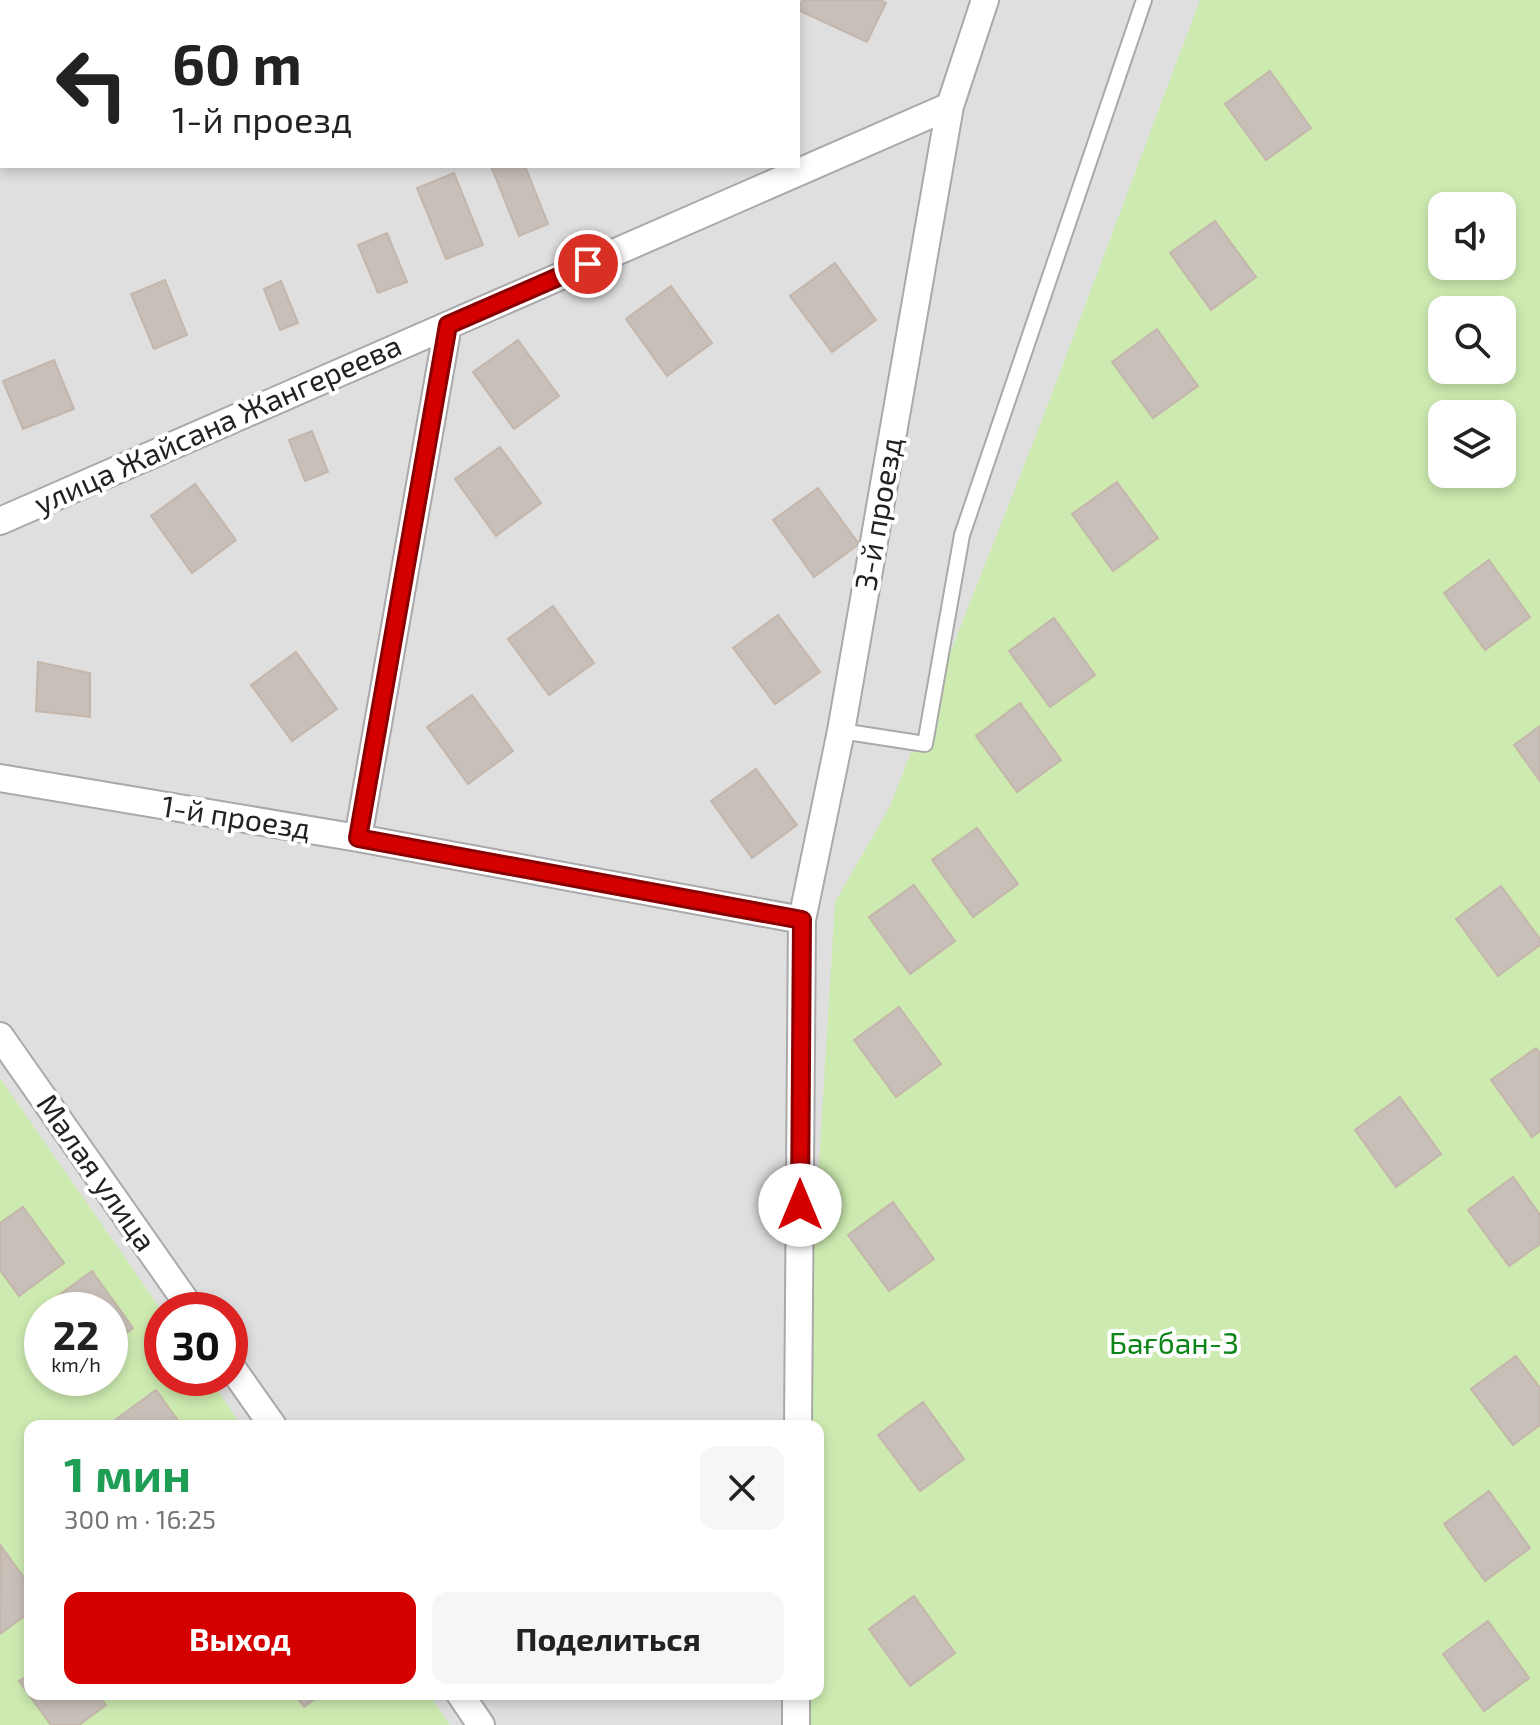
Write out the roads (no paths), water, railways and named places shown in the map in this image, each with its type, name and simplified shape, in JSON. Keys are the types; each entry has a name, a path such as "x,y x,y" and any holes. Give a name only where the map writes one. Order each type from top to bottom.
{"street":[{"path":"950,106 985,0"},
{"name":"улица Жайсана Жангереева","path":"0,521 950,106"},
{"name":"3-й проезд","path":"798,1420 802,920 841,731 950,106"},
{"path":"358,838 448,325"},
{"name":"1-й проезд","path":"0,778 358,838 802,920"},
{"name":"Малая улица","path":"0,1036 179,1292"},
{"path":"248,1391 269,1420"},
{"path":"464,1700 481,1725"},
{"path":"796,1700 796,1725"}],"lane":[{"path":"841,731 925,744 962,535 1144,0"}],"park label":[{"name":"Бағбан-3","path":"1174,1344"}]}
